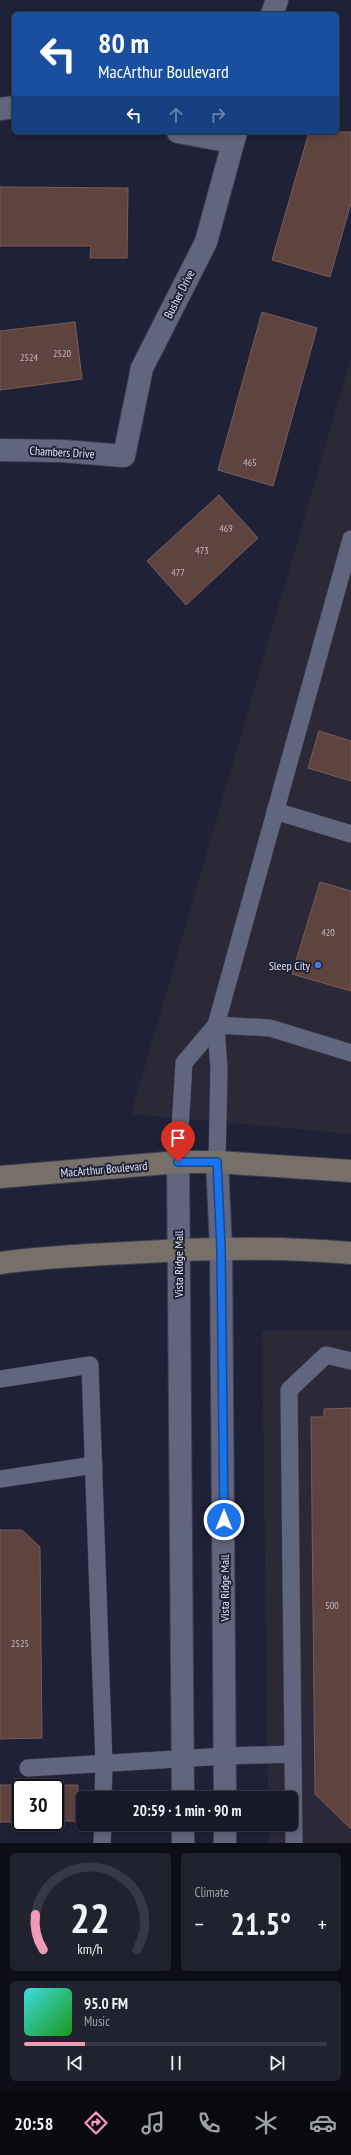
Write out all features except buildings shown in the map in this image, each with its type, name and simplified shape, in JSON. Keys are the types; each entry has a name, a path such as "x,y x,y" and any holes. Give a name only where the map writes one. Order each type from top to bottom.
{"main road":[{"name":"MacArthur Boulevard","path":"0,1178 178,1162 217,1162 351,1171"},
{"path":"0,1263 32,1258 221,1248 309,1249 351,1253"}],"street":[{"path":"273,12 277,0"},
{"path":"0,108 12,106"},
{"path":"200,134 234,137"},
{"name":"Busher Drive","path":"124,456 142,368 206,242 234,137"},
{"name":"Chambers Drive","path":"0,450 63,451 124,456"},
{"name":"Vista Ridge Mall","path":"178,1162 177,1250 183,1791"},
{"name":"Vista Ridge Mall","path":"217,1162 221,1248 225,1791"},
{"path":"183,1831 183,1843"},
{"path":"225,1831 225,1843"}],"lane":[{"path":"217,1162 219,1069 216,1025 351,539"},
{"path":"275,811 351,834"},
{"path":"216,1025 270,1028 351,1053"},
{"path":"178,1162 184,1063 216,1025"},
{"path":"294,1843 289,1390 326,1355 351,1361"},
{"path":"0,1379 90,1365 104,1764 103,1791"},
{"path":"0,1478 94,1465"},
{"path":"28,1768 226,1756 292,1754"},
{"path":"102,1831 102,1843"}],"shaded area":[{"path":"351,358 351,1134 131,1114 259,673"},
{"path":"262,1331 351,1331 351,1843 269,1843 268,1831 298,1831 298,1791 268,1791"}],"place":[{"name":"Sleep City","path":"318,965"}],"route":[{"path":"178,1162 217,1162 221,1248 224,1520"}]}
